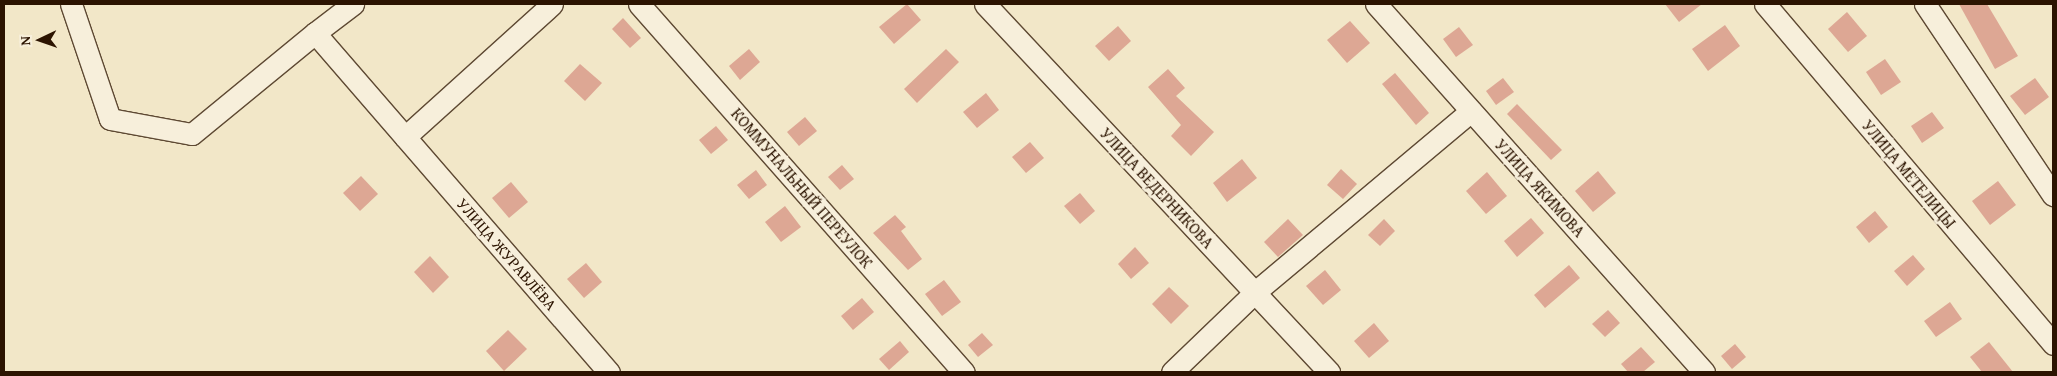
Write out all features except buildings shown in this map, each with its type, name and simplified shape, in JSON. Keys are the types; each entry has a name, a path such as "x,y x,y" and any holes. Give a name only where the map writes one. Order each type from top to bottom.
{"street":[{"path":"70,4 110,119 192,134 353,4"},
{"path":"405,136 552,4"},
{"name":"КОММУНАЛЬНЫЙ ПЕРЕУЛОК","path":"639,4 964,372"},
{"name":"УЛИЦА ВЕДЕРНИКОВА","path":"985,4 1329,372"},
{"name":"УЛИЦА ЯКИМОВА","path":"1376,4 1704,372"},
{"name":"УЛИЦА МЕТЕЛИЦЫ","path":"1765,4 2053,344"},
{"path":"1926,4 2053,195"},
{"name":"УЛИЦА ЖУРАВЛЁВА","path":"315,33 610,372"},
{"path":"1172,372 1254,293 1471,111"}]}
